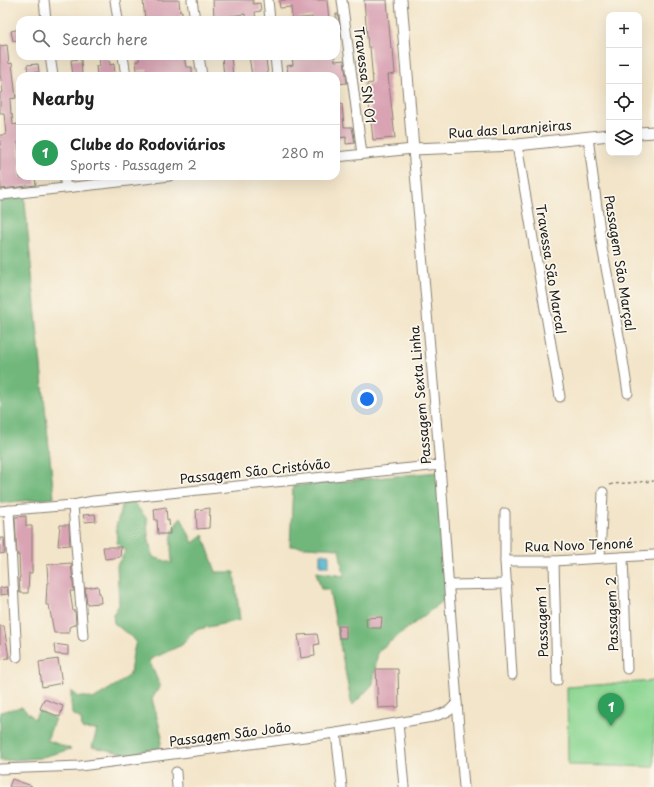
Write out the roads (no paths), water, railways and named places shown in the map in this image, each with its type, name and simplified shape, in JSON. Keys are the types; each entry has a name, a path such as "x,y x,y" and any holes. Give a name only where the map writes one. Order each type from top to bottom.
{"street":[{"path":"44,0 46,16"},
{"path":"115,0 117,16"},
{"path":"192,0 194,16"},
{"path":"268,0 270,16"},
{"name":"Travessa SN 01","path":"342,0 362,154"},
{"name":"Passagem Sexta Linha","path":"401,0 440,465 464,787"},
{"path":"51,60 52,72"},
{"path":"124,60 125,72"},
{"path":"200,60 201,72"},
{"path":"275,60 277,72"},
{"path":"642,133 654,134"},
{"name":"Rua das Laranjeiras","path":"413,149 517,145 606,135"},
{"name":"Passagem São Marçal","path":"588,137 602,247 628,394"},
{"name":"Travessa São Marcal","path":"517,145 560,397"},
{"path":"340,157 413,149"},
{"path":"65,180 66,187"},
{"path":"0,195 123,180"},
{"name":"Passagem São Cristóvão","path":"4,511 73,505 92,501 440,465"},
{"path":"600,558 603,492"},
{"path":"73,505 83,636"},
{"path":"4,511 17,657"},
{"path":"505,513 505,561 512,674"},
{"name":"Rua Novo Tenoné","path":"505,561 554,562 654,555"},
{"name":"Passagem 2","path":"622,557 627,669"},
{"name":"Passagem 1","path":"554,562 557,681"},
{"path":"449,585 507,584"},
{"name":"Passagem São João","path":"0,770 80,766 336,734 433,717 449,711 457,703"},
{"path":"398,723 404,787"},
{"path":"336,734 342,787"},
{"path":"176,772 177,787"}],"water":[{"path":"320,554 329,554 329,566 320,566"}],"place":[{"name":"Clube do Rodoviários","path":"611,726"}]}
